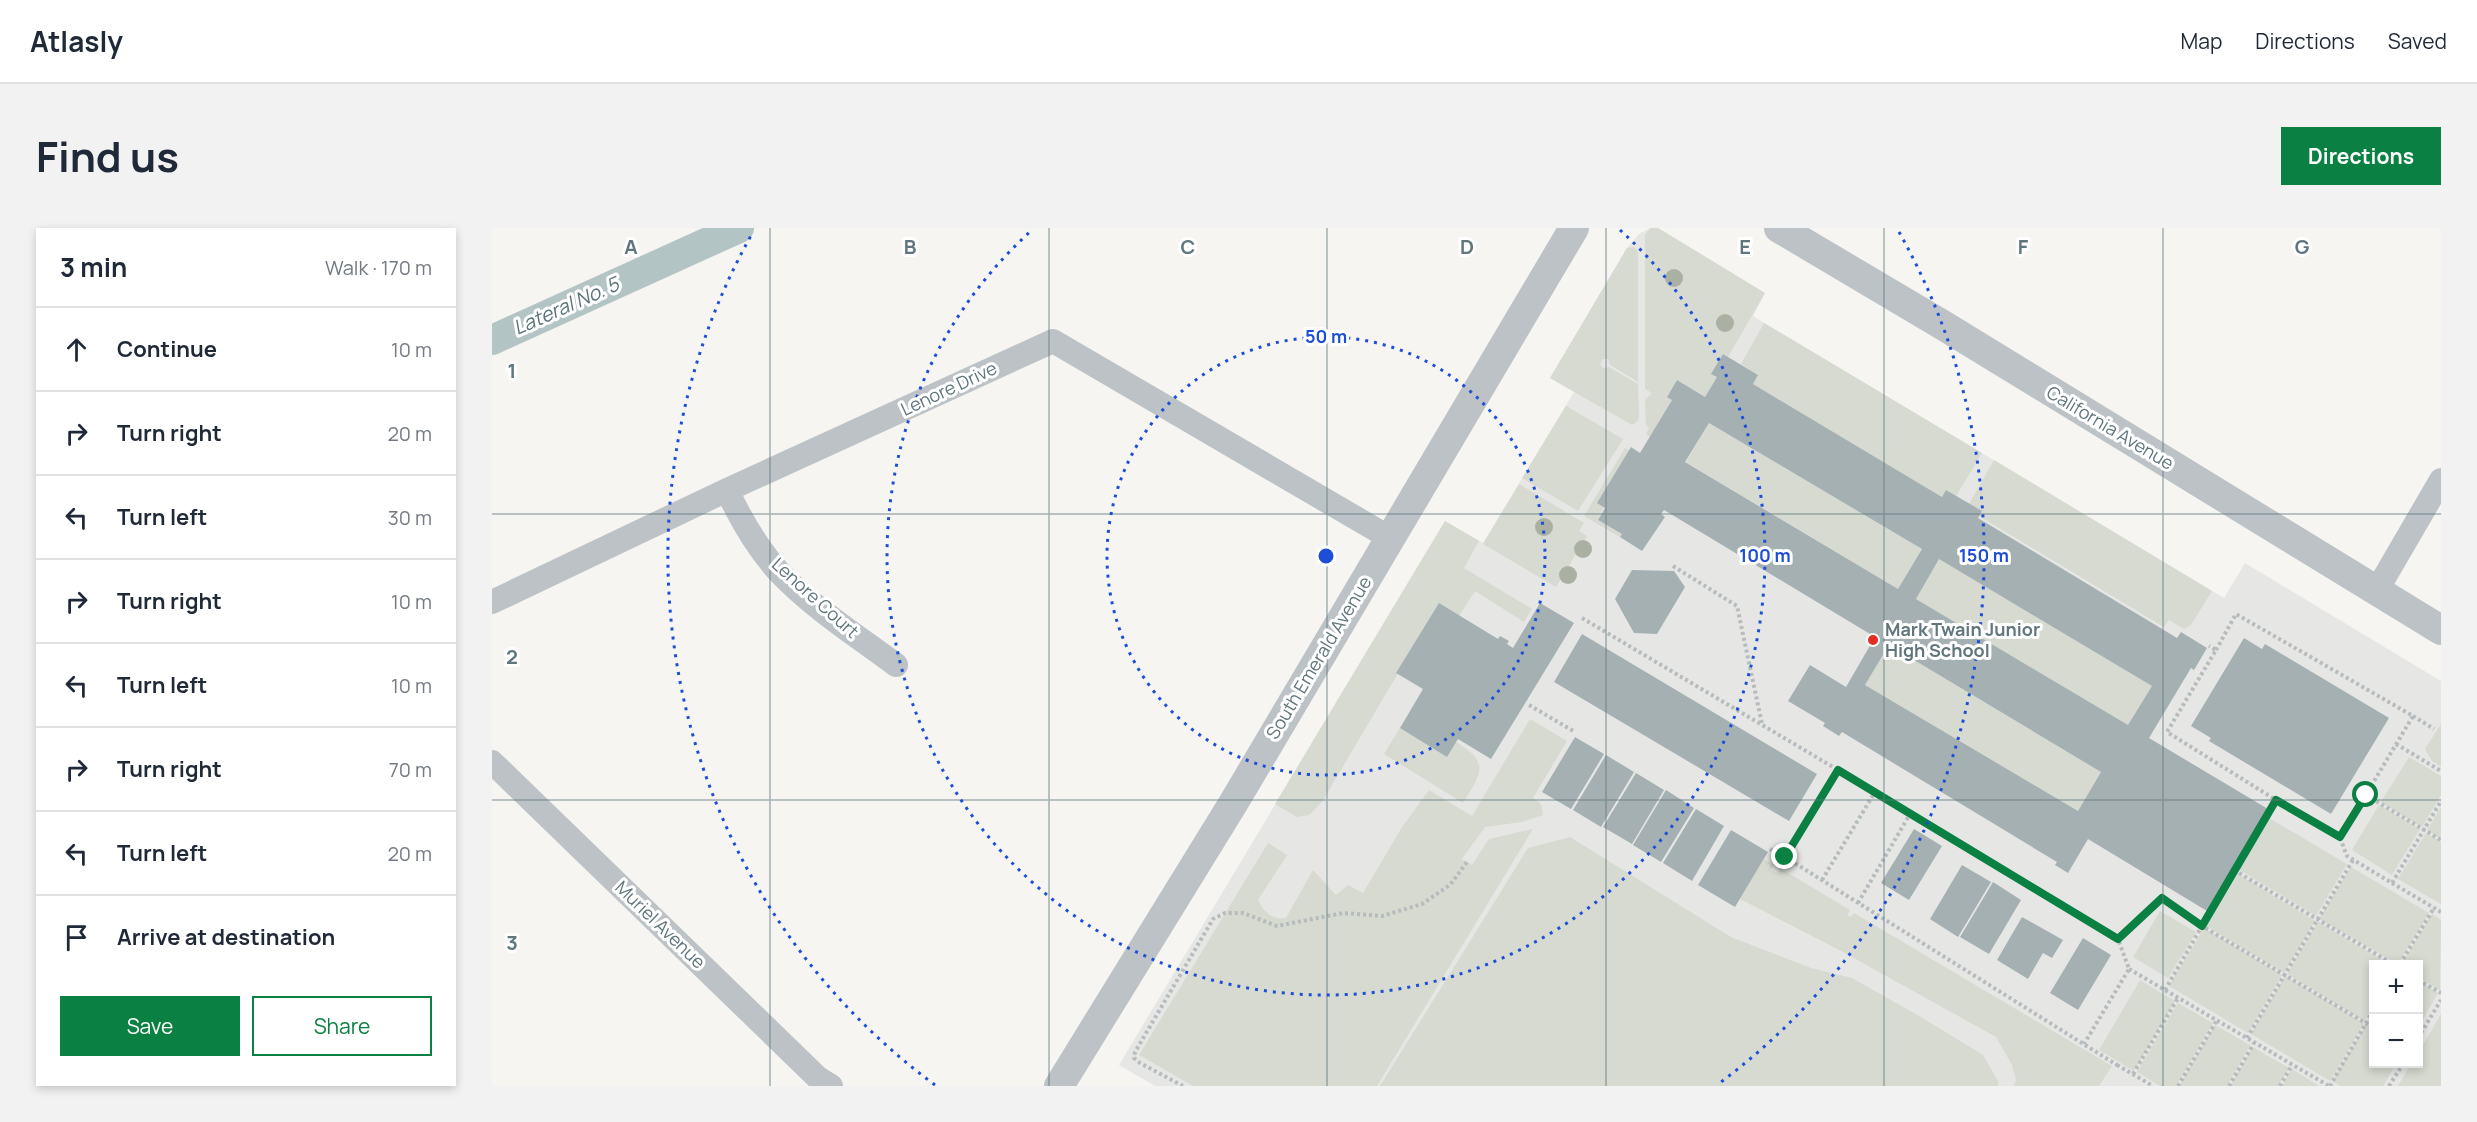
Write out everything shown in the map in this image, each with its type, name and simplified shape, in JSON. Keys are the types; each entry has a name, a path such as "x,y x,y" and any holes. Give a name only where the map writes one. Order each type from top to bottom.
{"street":[{"name":"South Emerald Avenue","path":"1059,1086 1228,812 1574,228"},
{"name":"California Avenue","path":"1779,228 1941,324 2441,630"},
{"name":"Lenore Drive","path":"492,602 727,490 1053,341 1390,538"},
{"path":"2377,590 2441,480"},
{"name":"Lenore Court","path":"727,490 745,526 780,572 827,615 896,665"},
{"name":"Muriel Avenue","path":"492,762 818,1078 831,1086"}],"path":[{"path":"1673,566 1737,606 1762,725"},
{"path":"2434,729 2236,614 2167,732 2340,837 2347,856 2441,912"},
{"path":"1582,618 2118,939 2129,969 2329,1086 2370,1014"},
{"path":"2209,646 2216,650"},
{"path":"1529,705 1575,732"},
{"path":"2340,837 2413,716"},
{"path":"2396,744 2441,771"},
{"path":"1785,857 1838,770"},
{"path":"1822,880 1875,792"},
{"path":"2366,795 2441,840"},
{"path":"2165,990 2276,800"},
{"path":"2391,883 2441,801"},
{"path":"1858,903 1910,814"},
{"path":"1770,849 2116,1066 2153,1086"},
{"path":"2247,1038 2353,860"},
{"path":"1183,1086 1140,1063 1134,1058 1135,1052 1214,920 1225,914 1243,913 1277,926 1343,913 1382,916 1422,904 1450,885 1467,862"},
{"path":"2234,870 2386,960"},
{"path":"2118,939 2162,898 2202,926 2369,1025"},
{"path":"2402,960 2434,908"},
{"path":"2084,1044 2129,969"},
{"path":"2423,983 2441,993"},
{"path":"2133,1074 2178,998"},
{"path":"2423,1030 2441,1000"},
{"path":"2178,1086 2217,1020"},
{"path":"2229,1086 2254,1042"},
{"path":"2280,1086 2292,1065"},
{"path":"2390,1086 2401,1068"}],"shaded area":[{"name":"Mark Twain Junior High School","path":"1650,228 1658,228 1765,293 1753,316 2224,598 2245,563 2441,681 2441,1086 1155,1086 1119,1065 1445,521 1483,543 1574,392 1550,378 1627,248 1639,234"},
{"path":"1650,228 1658,228 1765,293 1728,357 1723,354 1717,377 1705,397 1677,380 1667,396 1672,400 1650,437 1646,434 1649,428 1646,424 1645,400 1652,393 1645,389 1645,235"},
{"path":"1634,247 1638,252 1638,382 1610,365 1608,359 1603,359 1600,364 1603,368 1609,367 1638,384 1639,417 1638,421 1632,425 1550,378 1627,248"},
{"path":"1764,323 1982,453 1956,496 1947,490 1942,497 1753,384 1758,375 1741,364"},
{"path":"1566,406 1623,439 1578,511 1522,478"},
{"path":"1709,423 1922,549 1898,589 1686,462"},
{"path":"1625,448 1629,450 1598,520 1622,534 1620,537 1584,516"},
{"path":"1994,460 2212,591 2191,625 2184,629 2169,620 2164,627 1979,516 1969,504"},
{"path":"1519,484 1584,523 1579,531 1587,536 1556,587 1483,544"},
{"path":"1445,521 1479,541 1464,568 1532,609 1524,622 1475,591 1459,616 1439,604 1322,802 1309,815 1297,817 1275,804"},
{"path":"1939,559 2152,686 2128,725 1916,599"},
{"path":"1889,645 2101,772 2078,811 1865,685"},
{"path":"1530,719 1567,741 1533,798 1541,804 1543,815 1522,822 1485,827 1462,859 1472,865 1489,839 1533,829 1377,1086 1193,1086 1139,1055 1268,843 1287,855 1258,900 1263,908 1273,916 1286,918 1313,870 1336,895 1348,885 1363,893 1402,827 1429,790 1472,816"},
{"path":"2441,724 2441,767 2432,761 2425,749"},
{"path":"1400,728 1447,756 1456,742 1474,756 1478,763 1478,776 1463,803 1384,754"},
{"path":"2409,757 2441,776 2441,795 2422,827 2381,802"},
{"path":"2379,805 2420,829 2392,875 2352,850"},
{"path":"2441,807 2441,839 2427,830"},
{"path":"2269,818 2347,864 2316,916 2238,869"},
{"path":"2426,833 2441,842 2441,904 2398,879"},
{"path":"1570,837 1731,937 1811,968 1852,978 1921,1017 1983,1055 1998,1081 1998,1086 1380,1086 1528,848"},
{"path":"1764,859 1774,865 1771,870 1777,873 1780,868 1850,910 1847,915 1851,917 1854,913 2112,1066 2099,1086 2014,1086 2016,1080 2012,1065 1996,1037 1843,952 1740,899"},
{"path":"2351,867 2429,913 2400,960 2391,960 2319,919"},
{"path":"2238,874 2315,921 2284,973 2206,926"},
{"path":"2160,911 2196,932 2168,978 2133,957"},
{"path":"2432,914 2441,920 2440,991 2423,980 2423,960 2404,960"},
{"path":"2318,922 2382,960 2369,960 2369,1013 2364,1021 2287,974"},
{"path":"2204,928 2282,975 2248,1033 2169,986"},
{"path":"2285,976 2364,1023 2330,1081 2251,1034"},
{"path":"2140,980 2175,1001 2134,1071 2099,1050"},
{"path":"2423,984 2438,993 2423,1019"},
{"path":"2178,1003 2213,1023 2176,1086 2160,1086 2137,1072"},
{"path":"2441,1014 2441,1086 2398,1086 2409,1068 2423,1068 2423,1045"},
{"path":"2366,1024 2369,1026 2369,1068 2394,1068 2383,1086 2340,1086 2332,1081"},
{"path":"2215,1025 2250,1045 2227,1086 2179,1086"},
{"path":"2253,1047 2289,1068 2278,1086 2230,1086"},
{"path":"2292,1069 2319,1086 2282,1086"}],"building":[{"name":"Mark Twain Junior High School","path":"1723,354 1758,375 1753,384 1942,497 1946,490 1982,511 1978,518 2177,638 2181,632 2207,648 2194,670 2191,668 2149,738 2268,809 2207,911 2088,839 2068,873 2055,865 2057,862 1842,732 1839,736 1823,726 1825,723 1788,701 1810,665 1846,687 1875,637 1664,510 1661,514 1665,517 1642,551 1620,537 1622,534 1598,520 1605,508 1597,503 1631,447 1640,453 1672,400 1667,397 1677,380 1705,397 1717,377 1711,374","holes":["1709,423 1922,549 1898,589 1685,462","1939,559 2152,686 2128,725 1916,599","1889,645 2101,772 2078,811 1865,685"]},
{"path":"1632,570 1674,571 1685,587 1657,634 1634,633 1615,599"},
{"path":"1439,603 1498,639 1500,636 1509,641 1507,644 1513,648 1540,603 1574,623 1491,759 1458,739 1447,757 1400,728 1423,689 1396,673"},
{"path":"1582,634 1817,774 1789,821 1554,682"},
{"path":"2244,638 2262,649 2265,644 2389,718 2331,814 2209,741 2211,738 2191,726"},
{"path":"1575,737 1604,754 1571,809 1542,792"},
{"path":"1606,755 1634,772 1601,827 1573,810"},
{"path":"1636,773 1664,790 1632,844 1603,827"},
{"path":"1666,790 1694,808 1661,862 1633,845"},
{"path":"1696,809 1724,826 1692,881 1663,863"},
{"path":"1914,829 1942,846 1909,900 1881,883"},
{"path":"1731,830 1768,852 1735,907 1698,885"},
{"path":"1962,865 1991,882 1958,937 1930,919"},
{"path":"1993,882 2021,900 1989,954 1960,937"},
{"path":"2022,917 2063,940 2052,958 2043,953 2028,979 1997,960"},
{"path":"2083,938 2111,955 2078,1010 2050,993"}],"waterway":[{"name":"Lateral No. 5","path":"492,340 739,228"}],"place":[{"name":"Mark Twain Junior High School","path":"1873,640"}],"route":[{"path":"1785,857 1838,770 2118,939 2162,898 2202,926 2276,800 2340,837 2366,795"}]}
